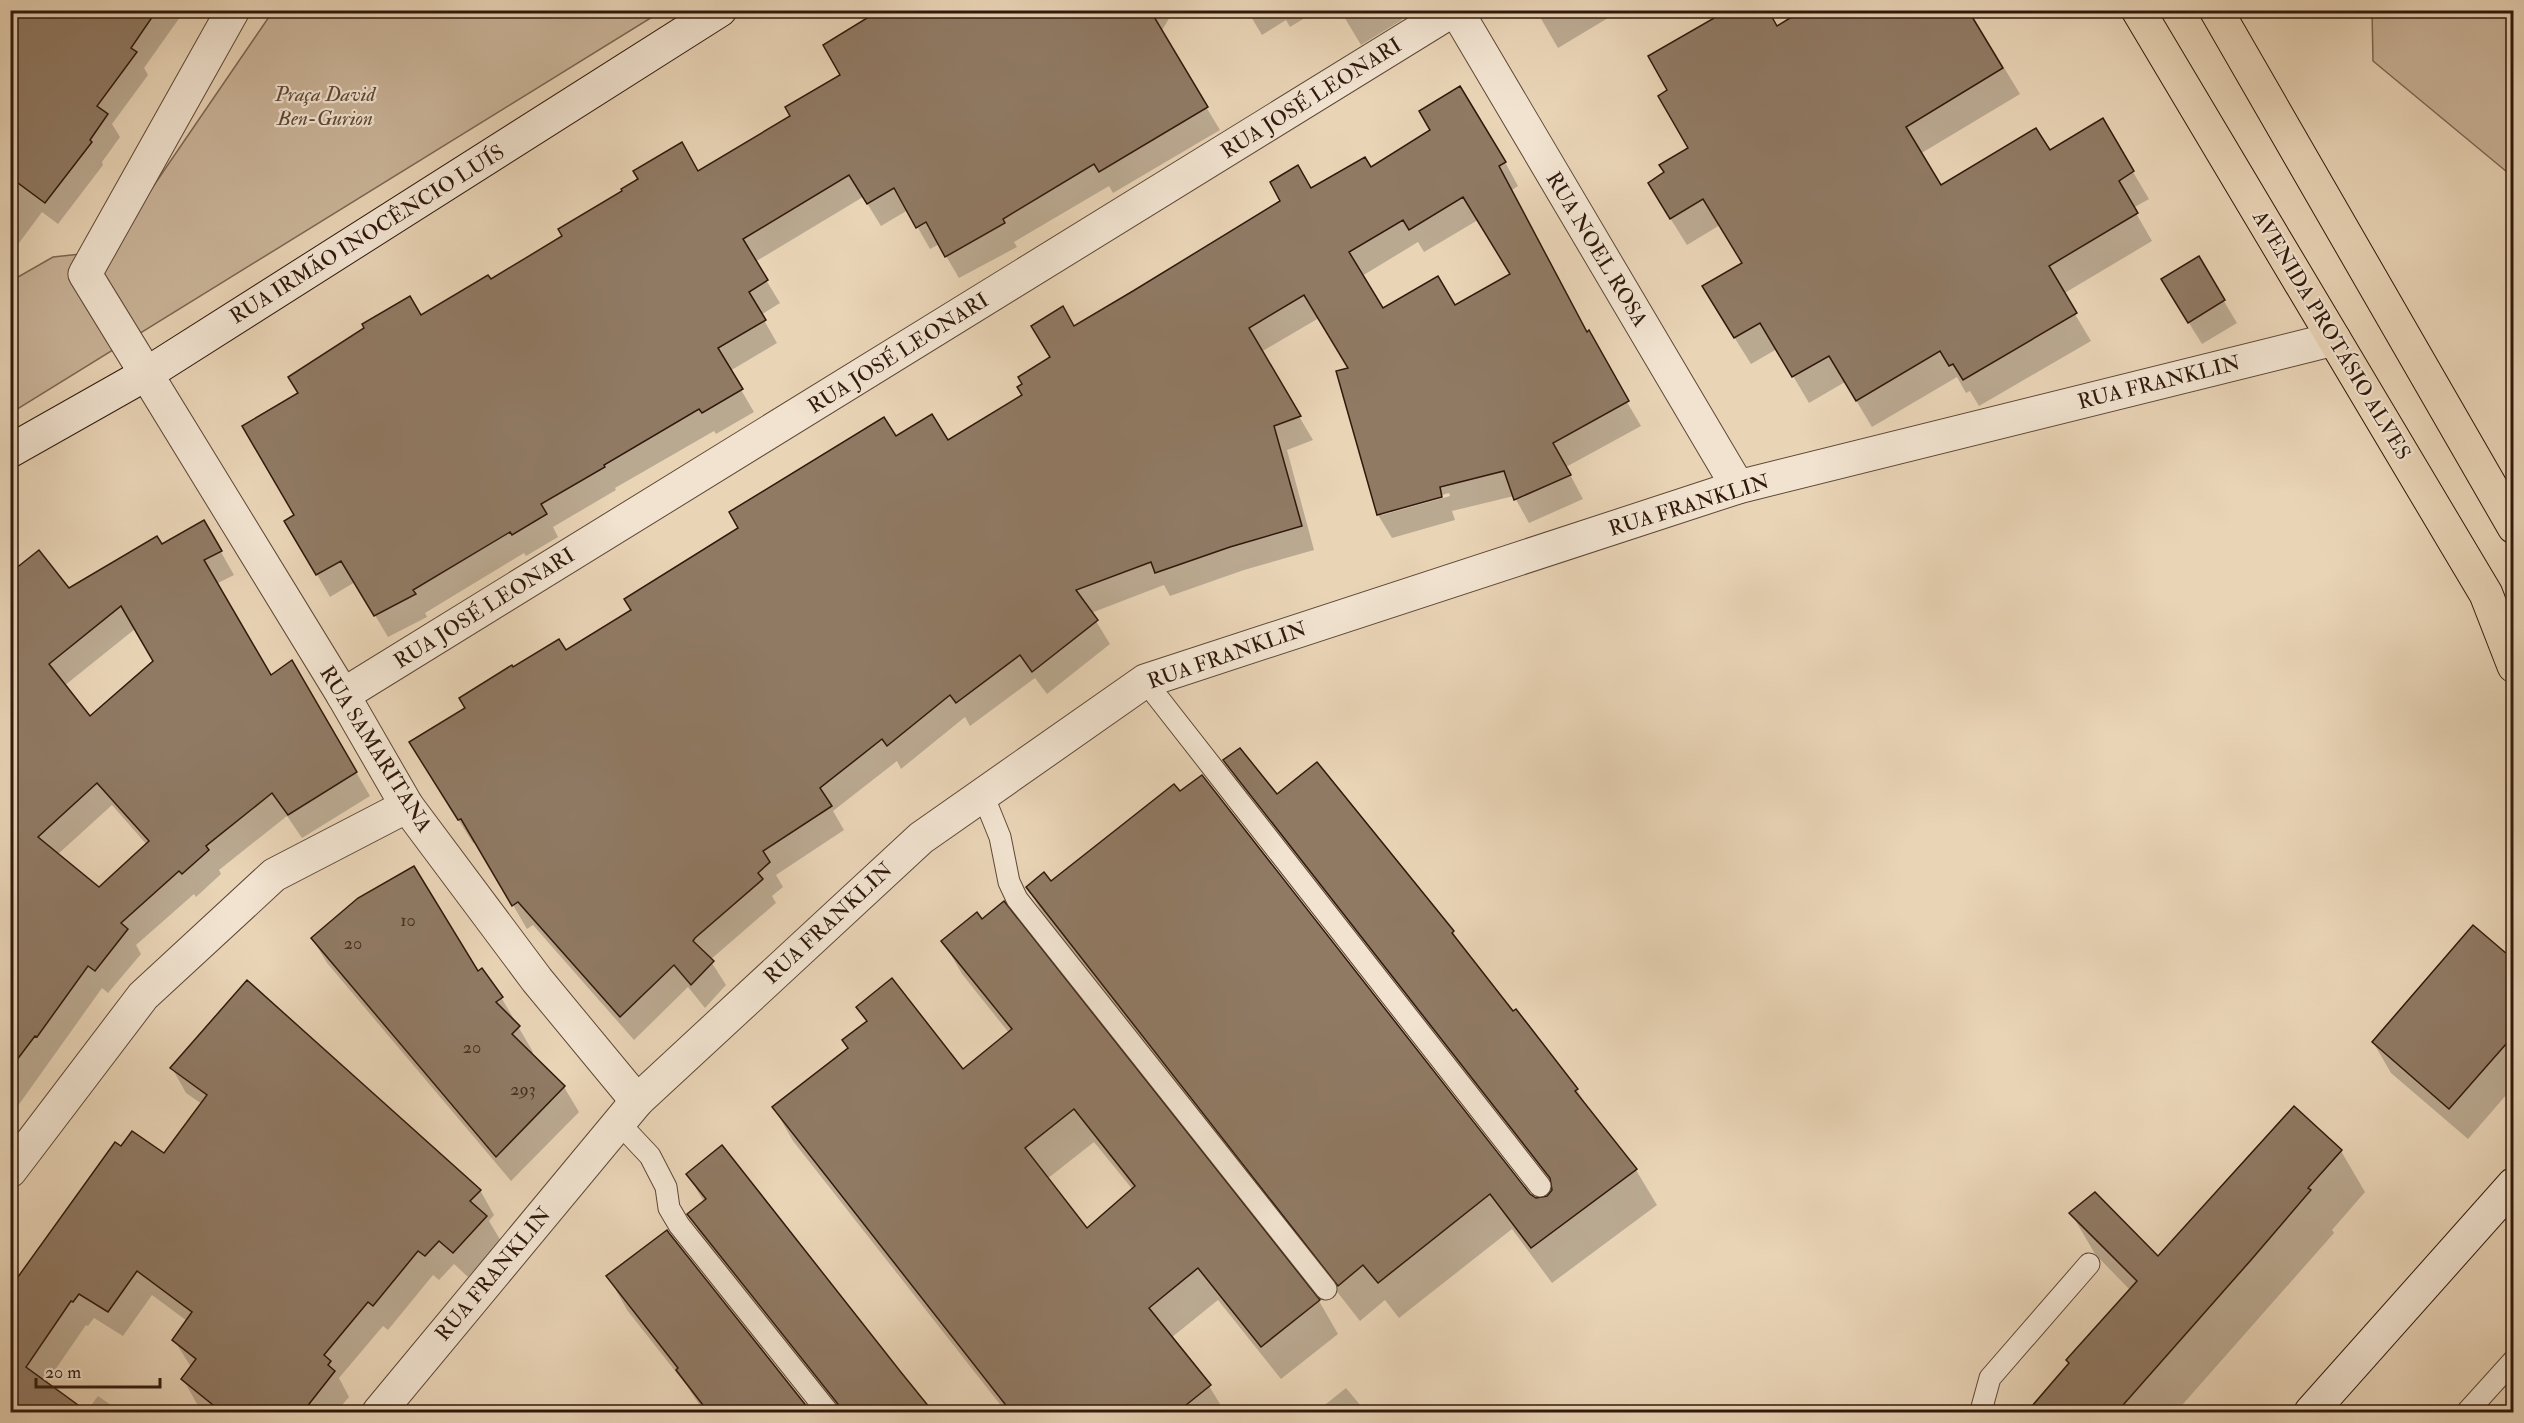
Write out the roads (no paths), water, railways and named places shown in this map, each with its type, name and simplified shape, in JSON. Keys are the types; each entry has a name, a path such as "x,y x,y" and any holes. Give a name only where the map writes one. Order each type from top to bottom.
{"main road":[{"name":"AVENIDA PROTÁSIO ALVES","path":"2138,10 2486,594 2514,666"},
{"path":"2216,10 2514,527"}],"street":[{"name":"RUA SAMARITANA","path":"232,10 85,274 148,373 343,695 407,806 537,980 628,1112"},
{"name":"RUA IRMÃO INOCÊNCIO LUÍS","path":"10,450 148,373 720,10"},
{"name":"RUA NOEL ROSA","path":"1454,10 1738,487"},
{"name":"RUA JOSÉ LEONARI","path":"343,695 1454,10"},
{"name":"RUA FRANKLIN","path":"379,1413 628,1112 921,838 1145,681 1738,487 2334,339"},
{"path":"10,1171 143,996 274,875 407,806"},
{"path":"2311,1413 2514,1184"}],"lane":[{"path":"1145,681 1540,1186"},
{"path":"982,795 1000,837 1009,882 1017,899 1326,1289"},
{"path":"628,1112 666,1187 669,1208 679,1225 828,1413"},
{"path":"1984,1413 1982,1407 1990,1378 2089,1264"},
{"path":"2467,1413 2514,1360"}],"park label":[{"name":"Praça David Ben-Gurion","path":"325,106"}]}
